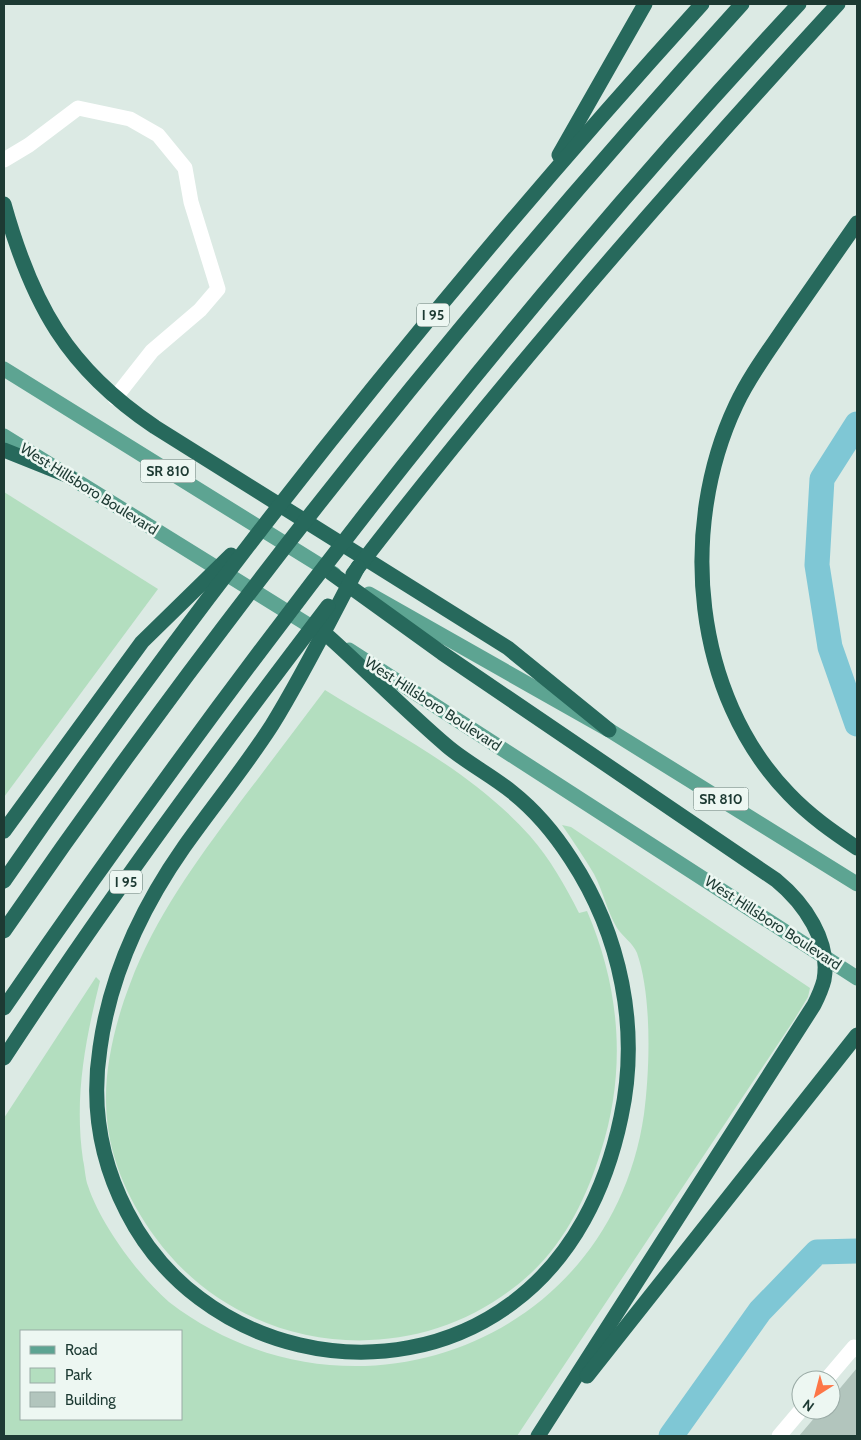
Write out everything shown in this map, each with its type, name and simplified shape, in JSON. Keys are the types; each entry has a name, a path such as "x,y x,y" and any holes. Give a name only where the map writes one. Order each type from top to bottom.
{"highway":[{"path":"541,186 645,4"},
{"name":"I 95","path":"4,881 164,656 326,446 541,186 702,4"},
{"path":"4,931 188,673 350,462 509,268 742,4"},
{"path":"4,1008 75,903 226,694 387,484 586,242 743,65 800,4"},
{"name":"I 95","path":"4,1058 98,921 250,708 409,501 619,248 838,4"},
{"path":"4,204 17,250 41,306 76,358 115,398 155,427 508,648 609,730"},
{"path":"857,223 762,359 735,407 717,459 705,511 702,563 706,616 717,665 745,734 788,793 820,823 857,848"},
{"path":"4,450 69,476"},
{"path":"4,831 142,642 270,517"},
{"path":"330,637 450,749 511,791 546,825 575,864 604,921 617,959 627,1028 627,1079 614,1149 591,1208 570,1243 531,1288 493,1316 447,1337 397,1351 348,1352 297,1345 249,1329 206,1304 173,1276 146,1244 130,1219 111,1178 98,1129 96,1077 104,1023 130,944 152,897 169,869 272,726 358,567"},
{"path":"331,572 442,653 776,880 793,894 809,915 816,930 822,955 824,979 814,1005 538,1436"},
{"path":"538,1436 857,1035"}],"main road":[{"name":"SR 810","path":"4,368 331,572 609,730 857,884"},
{"name":"West Hillsboro Boulevard","path":"4,436 330,637 857,978"}],"lane":[{"path":"4,160 29,145 78,108 130,119 158,135 185,168 191,202 218,289 200,310 152,351 115,398"},
{"path":"834,1370 854,1347 857,1350"},
{"path":"779,1436 793,1420"}],"green space":[{"path":"4,492 158,589 4,797"},
{"path":"325,690 406,739 459,774 508,813 530,836 557,873 579,913 587,911 607,970 613,999 616,1030 617,1060 614,1090 609,1121 601,1151 582,1201 565,1232 554,1247 530,1274 486,1307 437,1328 386,1339 334,1339 283,1329 235,1308 192,1278 155,1237 135,1206 114,1157 107,1121 106,1088 109,1058 120,1012 140,959 164,913 207,848"},
{"path":"562,825 571,827 810,988 808,997 794,1020 517,1436 4,1436 4,1118 96,977 100,981 82,1070 80,1092 81,1137 86,1180 94,1201 111,1233 133,1264 169,1302 240,1343 315,1363 390,1364 462,1346 527,1311 581,1260 621,1194 644,1114 648,1076 647,1011 642,970 637,953 617,928 594,874"}],"building":[{"path":"857,1368 857,1436 799,1436 813,1420 841,1420 841,1387"}],"waterway":[{"path":"857,424 822,479 817,565 830,647 857,724"},
{"path":"671,1436 760,1311 817,1252 857,1251"}]}
